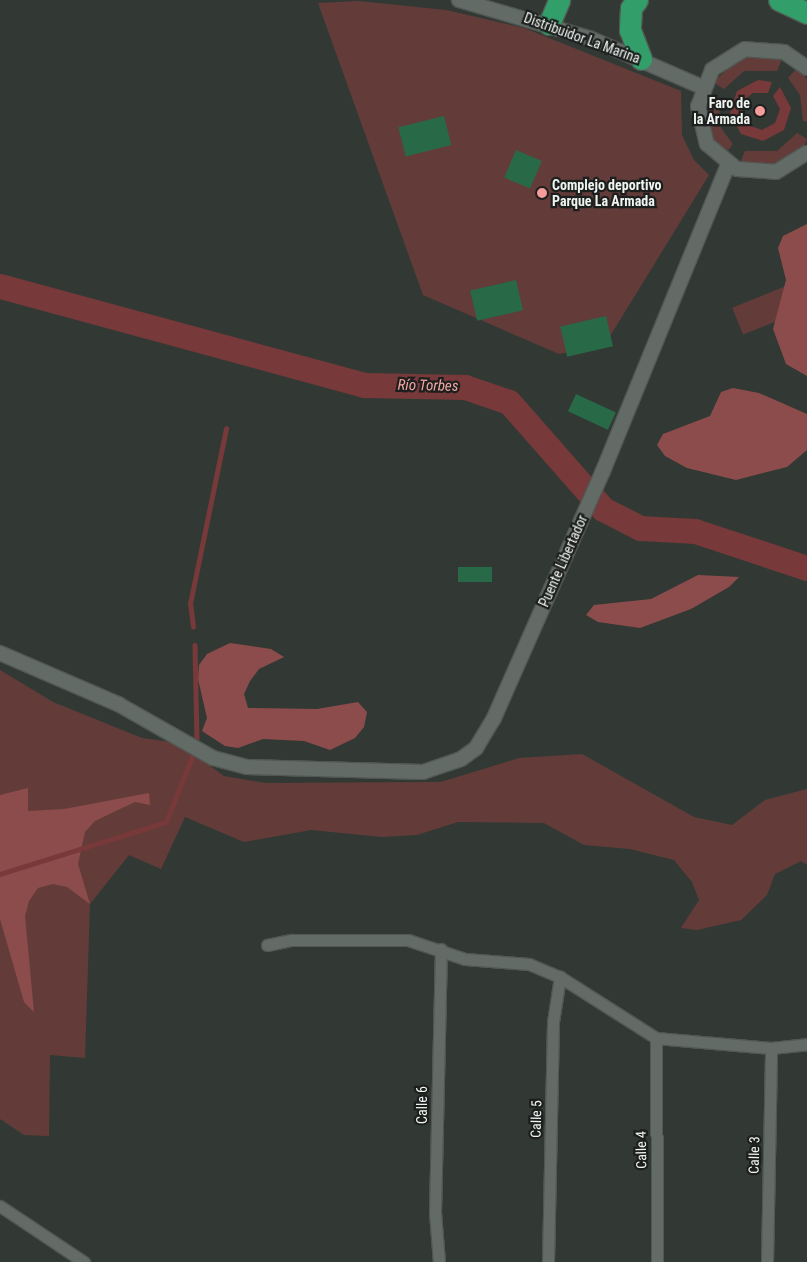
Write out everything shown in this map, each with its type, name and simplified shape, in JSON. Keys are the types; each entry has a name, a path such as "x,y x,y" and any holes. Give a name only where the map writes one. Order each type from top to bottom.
{"highway":[{"path":"549,24 559,0"},
{"path":"637,0 632,8 630,30 641,59"},
{"path":"779,0 807,13"}],"street":[{"name":"Distribuidor La Marina","path":"459,0 549,24 641,59 702,86"},
{"path":"807,68 784,52 745,49 719,63 702,86 700,125 713,152 728,164 766,174 785,169 807,153"},
{"name":"Puente Libertador","path":"0,653 118,704 213,758 247,767 423,772 476,748 494,718 630,404 728,164"},
{"path":"267,945 291,940 408,940 442,949 465,959 529,964 560,977 656,1038 771,1048 807,1044"},
{"name":"Calle 6","path":"439,1262 435,1212 442,949"},
{"name":"Calle 5","path":"548,1262 553,1022 560,977"},
{"name":"Calle 4","path":"656,1038 658,1262"},
{"name":"Calle 3","path":"767,1262 771,1048"},
{"path":"0,1206 84,1262"}],"shaded area":[{"name":"Complejo deportivo Parque La Armada","path":"358,1 446,10 524,28 681,91 682,135 694,160 709,175 604,346 559,354 423,295 318,3"},
{"path":"756,55 782,59 777,71 744,71 724,89 713,82 739,59"},
{"path":"797,68 807,79 807,122 803,121 800,95 788,78"},
{"path":"758,80 772,82 768,93 753,93 744,100 742,115 748,125 762,130 775,123 780,109 773,96 780,87 791,108 784,130 763,141 741,134 730,113 737,91"},
{"path":"706,98 719,101 721,128 733,144 725,154 713,141"},
{"path":"797,133 807,139 804,148 775,166 740,163 745,151 777,151"},
{"path":"807,224 807,376 786,364 773,329 786,280 778,248 783,236"},
{"path":"786,286 797,313 743,335 732,308"},
{"path":"733,388 759,393 807,414 807,450 787,467 736,480 687,468 665,456 657,445 663,434 710,416 721,392"},
{"path":"698,575 739,577 729,587 691,609 640,628 598,622 586,615 594,605 651,599"},
{"path":"230,643 271,649 284,657 259,669 250,681 244,694 248,708 317,709 358,702 367,712 364,727 355,738 330,750 304,741 263,739 238,748 225,746 202,731 207,718 198,679 199,665 207,654"},
{"path":"0,670 53,702 142,738 178,743 224,776 265,783 441,782 519,758 582,754 694,817 732,825 765,800 807,789 807,865 801,861 775,874 767,895 741,920 697,930 681,928 699,900 692,882 674,860 630,849 584,845 544,823 458,822 417,835 382,837 311,830 244,842 185,817 161,869 129,855 90,904 85,1058 50,1055 49,1136 24,1135 0,1119"},
{"path":"28,788 28,811 64,809 149,793 150,805 135,802 95,821 85,832 78,864 90,904 67,887 53,884 38,888 29,901 25,916 34,1012 24,1002 0,919 0,795"}],"building":[{"path":"444,116 451,145 406,156 398,127"},
{"path":"516,150 542,161 530,189 504,178"},
{"path":"516,280 523,310 477,321 470,291"},
{"path":"606,316 613,346 567,357 560,327"},
{"path":"576,394 616,413 608,430 568,411"},
{"path":"458,567 492,567 492,582 458,582"}],"waterway":[{"name":"Río Torbes","path":"0,286 365,385 465,387 509,402 603,509 640,528 695,531 807,568"},
{"path":"193,627 190,604 226,429"},
{"path":"195,645 197,743"},
{"path":"0,874 166,822 194,752"}],"place":[{"name":"Faro de la Armada","path":"760,111"},
{"name":"Complejo deportivo Parque La Armada","path":"542,193"}]}
